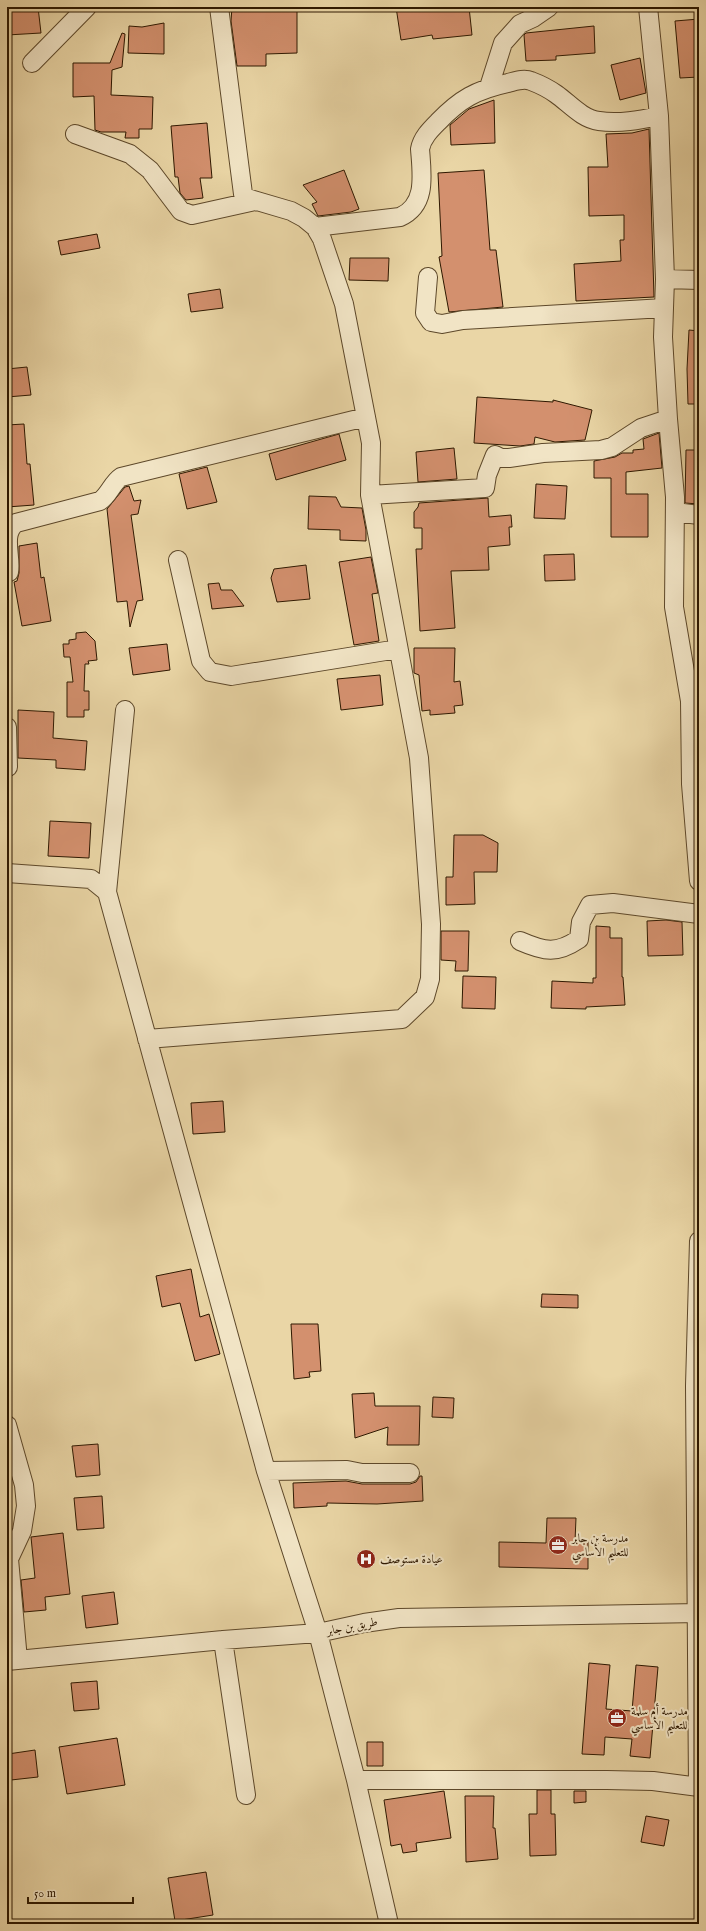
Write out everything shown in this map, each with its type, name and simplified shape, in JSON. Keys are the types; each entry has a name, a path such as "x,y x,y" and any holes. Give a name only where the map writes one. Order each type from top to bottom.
{"street":[{"path":"32,63 87,7"},
{"path":"147,1039 402,1019 424,997 430,979 431,924 419,766 409,702 370,495 371,443 344,304 328,252 315,227 304,218 291,211 247,198 241,187 219,7"},
{"path":"488,87 503,42 520,24 533,18 548,7"},
{"path":"648,7 659,116 665,279 663,337 675,497 674,607 690,701 691,784 697,829 699,881"},
{"path":"315,227 400,217 409,213 417,203 421,193 420,149 421,143 427,133 454,105 468,96 488,87 519,80 532,81 554,93 577,112 598,121 633,121 659,116"},
{"path":"75,134 130,154 150,170 181,211 186,214 196,215 255,201"},
{"path":"428,277 425,313 431,322 442,324 463,320 664,308"},
{"path":"665,279 699,280"},
{"path":"7,573 9,572 11,565 8,536 12,525 100,501 105,498 111,486 120,477 366,416"},
{"path":"370,495 485,488 487,475 495,455 501,458 509,458 543,453 601,450 612,447 641,428 668,419"},
{"path":"675,512 699,515"},
{"path":"178,560 201,661 210,672 231,676 398,649"},
{"path":"125,710 107,892 266,1471 318,1633 356,1780 389,1924"},
{"path":"7,726 8,767"},
{"path":"7,873 91,879 107,892"},
{"path":"520,941 532,947 553,951 566,948 579,939 581,922 590,905 601,903 613,903 699,914"},
{"path":"356,1780 607,1780 653,1782 699,1787 697,1386 699,1241"},
{"path":"7,1425 24,1485 26,1506 22,1531 9,1559 13,1660"},
{"path":"266,1471 347,1470 362,1473 410,1473"},
{"name":"طريق بن جابر","path":"13,1660 223,1640 318,1633 364,1623 399,1618 698,1613"},
{"path":"223,1640 246,1795"}],"building":[{"path":"7,7 38,7 41,33 7,35"},
{"path":"232,7 297,7 297,53 266,54 266,66 237,66 231,21"},
{"path":"396,7 469,7 472,35 433,39 432,35 401,40"},
{"path":"699,19 699,77 680,78 675,21"},
{"path":"164,23 164,54 128,53 129,26 142,27"},
{"path":"594,26 595,53 556,56 556,60 526,61 524,35 526,33"},
{"path":"122,33 125,34 122,67 112,70 111,95 153,97 152,129 139,129 139,138 125,138 126,132 101,132 95,130 94,96 73,97 73,63 110,63"},
{"path":"640,58 646,93 620,100 611,65"},
{"path":"494,100 495,143 451,145 450,125 469,109"},
{"path":"207,123 212,178 200,178 203,198 186,200 180,193 178,177 175,177 171,126"},
{"path":"649,129 654,297 576,301 574,264 621,261 620,240 624,240 624,215 589,216 588,167 608,167 606,134 632,133"},
{"path":"344,170 359,209 351,212 318,216 312,204 317,202 303,185"},
{"path":"484,170 490,250 496,250 503,307 449,312 439,257 442,256 438,173"},
{"path":"97,234 100,248 61,255 58,241"},
{"path":"350,258 389,258 388,281 349,280"},
{"path":"220,289 223,308 191,312 188,294"},
{"path":"689,330 699,331 699,404 688,404 687,369"},
{"path":"27,367 31,395 7,397 7,369"},
{"path":"477,397 553,402 553,400 592,410 585,440 555,442 535,437 534,444 520,446 474,443"},
{"path":"24,424 27,464 30,464 34,505 7,507 7,425"},
{"path":"659,433 662,468 626,472 626,494 648,494 648,537 611,537 611,478 594,478 594,461 615,457 622,453 633,453 633,450 644,449 643,439"},
{"path":"339,434 346,460 276,480 269,454"},
{"path":"454,448 457,479 418,482 416,452"},
{"path":"686,450 699,450 699,504 685,503"},
{"path":"207,467 217,502 187,509 179,474"},
{"path":"536,484 567,486 565,519 534,518"},
{"path":"129,486 134,501 141,500 138,514 131,515 143,600 137,601 130,627 127,601 117,602 107,509 125,487"},
{"path":"309,496 336,497 341,507 362,508 366,530 366,541 340,540 340,530 308,529"},
{"path":"488,498 489,517 511,515 512,527 509,527 510,545 488,547 489,570 451,571 455,628 420,631 416,549 422,549 422,528 414,528 414,512 419,503"},
{"path":"37,543 41,578 44,577 51,621 22,626 14,582 17,581 19,573 19,546"},
{"path":"574,554 575,580 545,581 544,555"},
{"path":"371,557 378,593 372,594 379,641 354,645 339,562"},
{"path":"306,565 310,599 277,602 271,578 274,569"},
{"path":"219,583 221,590 232,590 244,606 212,609 208,584"},
{"path":"86,632 95,641 97,660 88,661 89,664 85,664 84,691 89,691 89,710 84,710 84,717 67,717 67,682 73,682 70,657 64,657 63,644 69,644 69,640 76,639 76,633"},
{"path":"167,644 170,670 133,675 129,648"},
{"path":"414,648 455,648 454,682 460,681 463,705 454,706 455,713 430,715 430,710 422,711 419,675 414,673"},
{"path":"380,675 383,705 341,710 337,679"},
{"path":"18,710 54,712 53,738 87,741 85,770 56,768 56,760 18,758"},
{"path":"50,821 91,823 89,858 48,856"},
{"path":"454,835 483,835 498,843 497,872 474,872 475,904 446,905 446,877 453,877"},
{"path":"666,920 682,922 683,955 648,956 647,921"},
{"path":"596,926 610,927 610,938 622,938 622,977 625,1005 586,1007 586,1009 551,1008 552,981 593,983 593,978 596,978"},
{"path":"441,931 469,931 468,971 455,971 456,961 441,960"},
{"path":"463,976 496,977 495,1009 462,1008"},
{"path":"223,1101 225,1132 193,1134 191,1103"},
{"path":"191,1269 200,1317 209,1314 220,1354 195,1361 180,1303 162,1307 156,1276"},
{"path":"542,1294 578,1295 578,1308 541,1307"},
{"path":"291,1324 318,1324 321,1371 309,1372 310,1377 294,1379"},
{"path":"374,1393 375,1406 420,1406 419,1445 387,1445 388,1427 355,1438 352,1394"},
{"path":"433,1397 454,1398 453,1418 432,1417"},
{"path":"98,1444 100,1475 76,1477 72,1446"},
{"path":"420,1476 422,1476 423,1501 377,1504 327,1503 327,1506 294,1508 293,1483 346,1481 362,1484 410,1484 416,1482"},
{"path":"102,1496 104,1528 77,1530 74,1498"},
{"path":"547,1518 576,1518 575,1541 588,1541 588,1569 499,1567 499,1542 546,1543"},
{"path":"63,1533 70,1594 45,1597 46,1610 24,1612 21,1580 35,1578 31,1537"},
{"path":"114,1592 118,1624 86,1628 82,1596"},
{"path":"589,1663 610,1665 606,1709 632,1711 636,1665 658,1667 650,1758 630,1756 632,1739 605,1737 604,1755 582,1754"},
{"path":"97,1681 99,1709 74,1711 71,1683"},
{"path":"117,1738 125,1785 67,1794 59,1747"},
{"path":"367,1742 383,1742 383,1766 367,1766"},
{"path":"35,1750 38,1777 11,1780 8,1754"},
{"path":"537,1790 551,1790 551,1814 555,1814 556,1855 530,1856 529,1814 537,1814"},
{"path":"444,1791 451,1838 416,1843 417,1851 403,1853 401,1844 391,1846 384,1800"},
{"path":"574,1791 586,1791 586,1802 574,1803"},
{"path":"465,1796 494,1796 493,1828 495,1828 498,1859 466,1862"},
{"path":"646,1816 669,1820 664,1846 641,1842"},
{"path":"206,1872 213,1915 175,1921 168,1878"}],"place":[{"name":"مدرسة بن جابر للتعليم الأساسي","path":"558,1545"},
{"name":"عيادة مستوصف","path":"366,1559"},
{"name":"مدرسة أم سلمة للتعليم الأساسي","path":"617,1718"}]}
